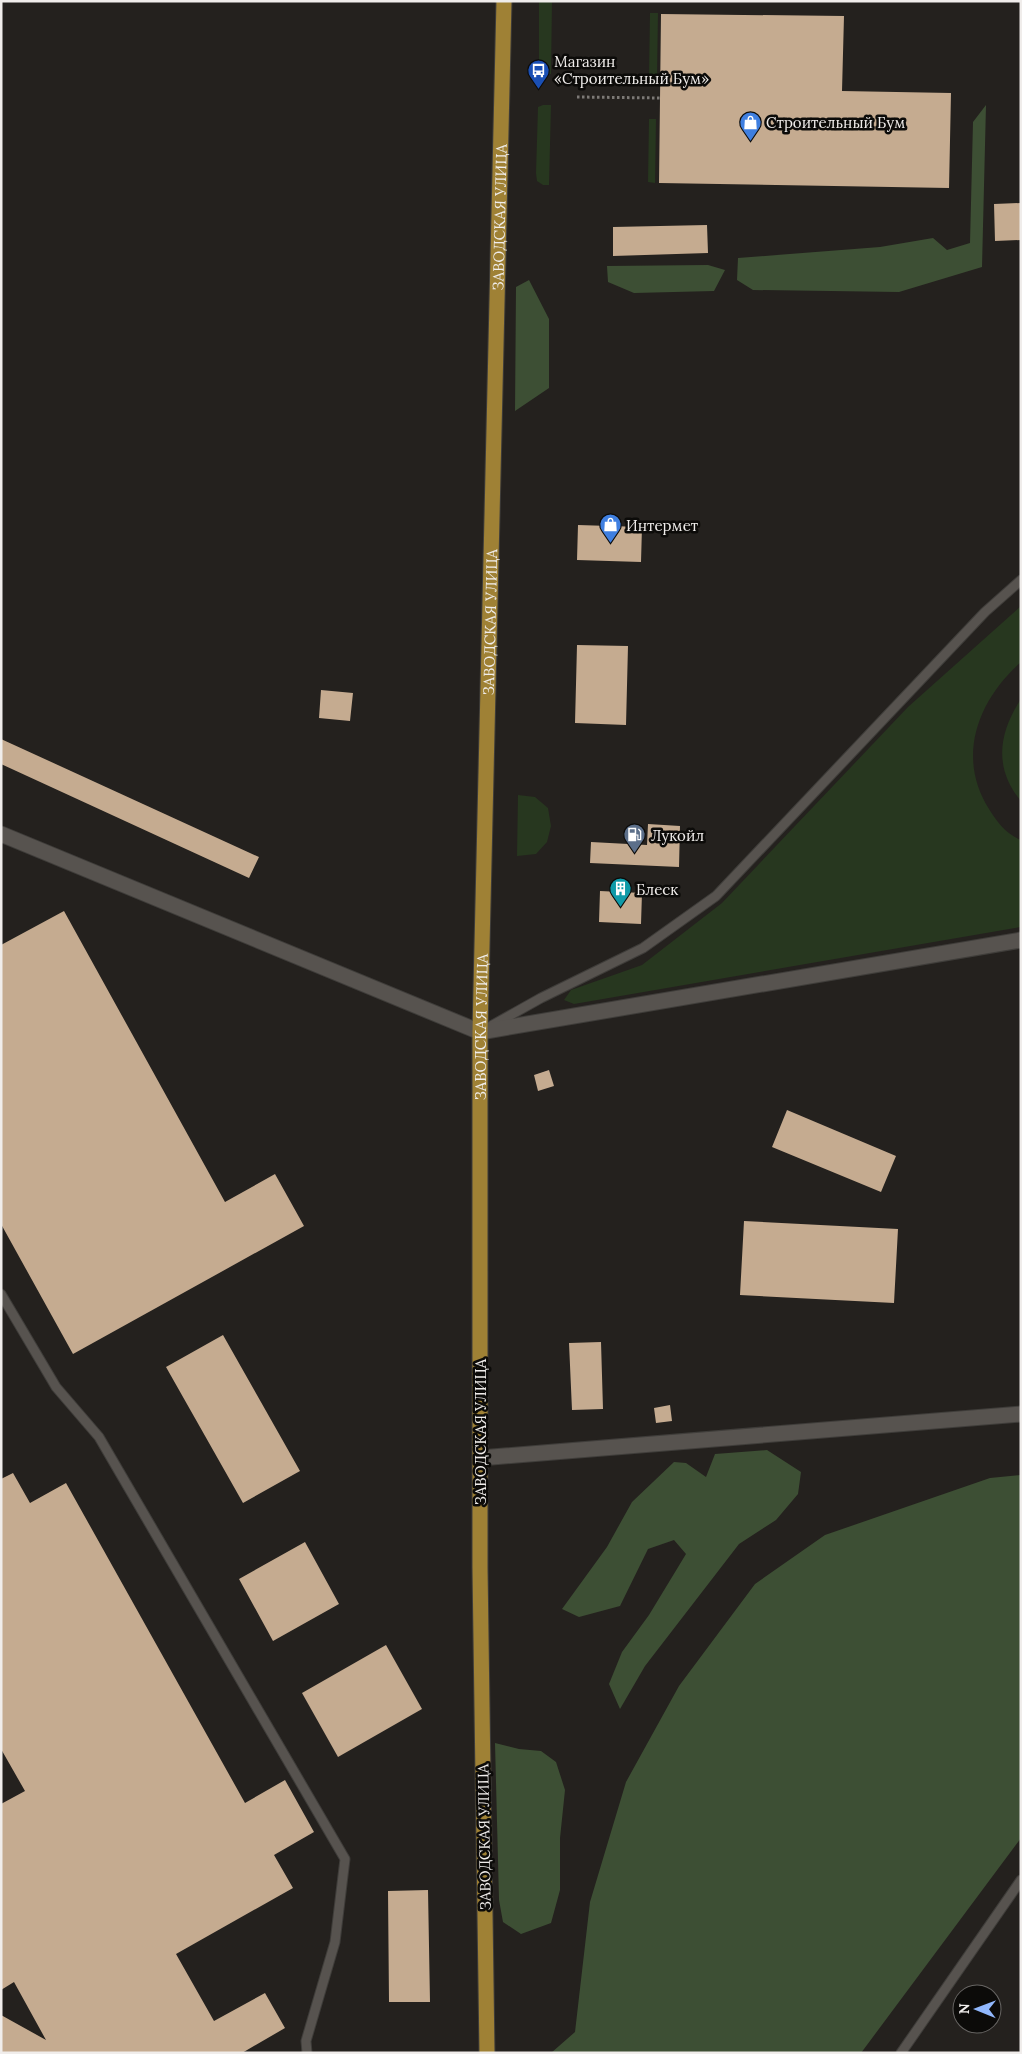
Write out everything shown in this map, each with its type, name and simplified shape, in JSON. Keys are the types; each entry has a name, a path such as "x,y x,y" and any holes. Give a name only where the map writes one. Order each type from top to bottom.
{"main road":[{"name":"ЗАВОДСКАЯ УЛИЦА","path":"487,2053 480,1568 480,1032 504,1"}],"street":[{"path":"1,834 480,1032 1021,940"},
{"path":"480,1458 1021,1414"}],"lane":[{"path":"480,1032 541,998 644,948 716,896 985,612 1021,580"},
{"path":"1,1294 56,1387 99,1437 345,1859 335,1942 306,2041 308,2053"},
{"path":"901,2053 1021,1880"}],"path":[{"path":"577,97 660,98"}],"green space":[{"path":"539,1 552,1 551,74 544,74 539,70"},
{"path":"650,13 658,13 657,77 649,77"},
{"path":"551,105 549,185 543,185 537,181 536,173 538,107"},
{"path":"986,105 982,267 899,292 753,290 737,280 738,258 880,247 933,238 947,250 970,243 973,122"},
{"path":"649,119 656,119 655,183 648,182"},
{"path":"708,265 725,270 714,291 634,293 608,282 607,266"},
{"path":"529,280 549,319 549,388 515,411 516,287"},
{"path":"1021,606 1021,662 993,694 983,712 976,730 973,750 974,769 979,789 989,809 1002,827 1021,840 1021,927 574,1004 564,1000 571,990 642,965 722,903 908,707"},
{"path":"1021,699 1021,801 1006,776 1002,750 1008,724"},
{"path":"518,795 535,797 548,808 551,826 547,842 536,854 517,856"},
{"path":"767,1450 801,1472 798,1494 776,1520 739,1544 645,1666 620,1709 609,1684 622,1652 649,1615 686,1554 674,1540 648,1549 620,1606 579,1617 562,1609 607,1547 632,1502 674,1462 686,1463 706,1477 715,1454"},
{"path":"1021,1475 1021,1838 861,2053 551,2053 575,2032 590,1902 626,1782 679,1686 755,1584 825,1535 990,1478"},
{"path":"495,1743 519,1749 541,1751 556,1762 565,1790 560,1838 560,1890 551,1923 521,1934 503,1922 499,1900"}],"building":[{"name":"Строительный Бум","path":"661,14 844,16 842,91 951,93 949,188 659,183"},
{"path":"1021,203 1021,240 995,241 994,204"},
{"path":"707,225 708,253 613,256 613,227"},
{"name":"Интермет","path":"578,525 642,527 641,562 577,560"},
{"path":"577,645 628,646 626,725 575,723"},
{"path":"321,690 353,693 350,721 319,718"},
{"path":"1,739 259,857 249,878 1,764"},
{"name":"Лукойл","path":"648,824 680,826 679,867 590,863 591,842 647,845"},
{"name":"Блеск","path":"600,891 642,893 641,924 599,922"},
{"path":"64,911 225,1202 275,1174 304,1226 73,1354 1,1224 1,945"},
{"path":"549,1070 554,1086 538,1091 534,1075"},
{"path":"787,1110 896,1156 881,1192 772,1147"},
{"path":"744,1221 898,1229 894,1303 740,1295"},
{"path":"223,1335 300,1471 243,1503 166,1367"},
{"path":"601,1342 603,1409 572,1410 569,1343"},
{"path":"670,1405 672,1421 656,1423 654,1408"},
{"path":"13,1473 30,1503 66,1483 245,1803 285,1780 314,1832 274,1855 293,1888 176,1954 214,2021 265,1993 285,2028 242,2053 1,2053 1,2015 46,2040 14,1982 1,1990 1,1804 25,1791 1,1749 1,1479"},
{"path":"305,1542 339,1604 273,1641 239,1579"},
{"path":"386,1645 422,1709 338,1757 302,1693"},
{"path":"428,1890 430,2002 389,2002 388,1891"}],"place":[{"name":"Магазин «Строительный Бум»","path":"538,89"},
{"name":"Строительный Бум","path":"750,141"},
{"name":"Интермет","path":"610,544"},
{"name":"Лукойл","path":"635,854"},
{"name":"Блеск","path":"620,908"}]}
